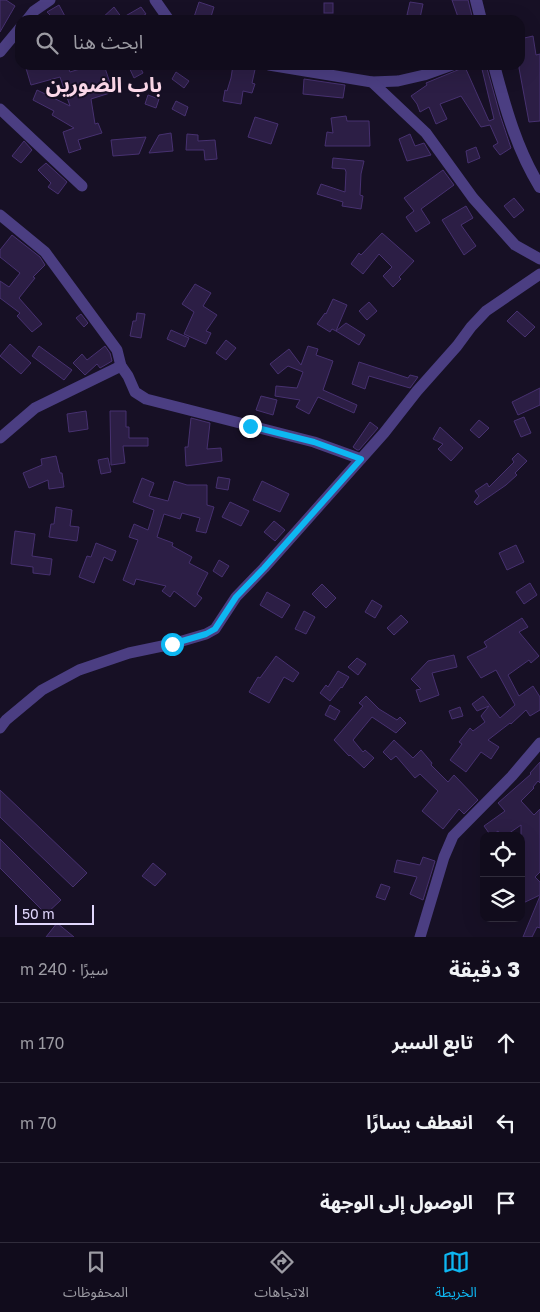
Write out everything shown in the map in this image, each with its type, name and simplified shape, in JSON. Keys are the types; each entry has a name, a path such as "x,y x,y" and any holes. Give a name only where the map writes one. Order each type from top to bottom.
{"street":[{"path":"31,15 50,0"},
{"path":"155,0 166,15"},
{"path":"476,0 480,15"},
{"path":"0,52 15,34"},
{"path":"299,70 372,82 424,76 439,70"},
{"path":"495,70 503,100 528,168 540,187"},
{"path":"372,82 426,133 473,198 514,245 540,259"},
{"path":"0,109 82,186"},
{"path":"0,215 46,252 117,350 121,366 135,392 146,398 314,442 361,459"},
{"path":"0,728 6,720 42,690 79,670 129,653 172,644 206,634 215,629 236,597 361,459 471,327 486,311 540,274"},
{"path":"0,438 35,408 121,366"},
{"path":"420,937 444,857 453,836 512,776 540,742"}],"building":[{"path":"0,0 6,0 15,6 0,32"},
{"path":"452,0 468,0 472,15 457,15"},
{"path":"199,2 214,7 212,15 195,15"},
{"path":"410,2 423,4 421,15 407,15"},
{"path":"324,3 333,3 333,13 324,13"},
{"path":"59,5 64,15 50,15 47,12"},
{"path":"114,7 120,15 105,15"},
{"path":"141,7 146,14 144,15 127,15"},
{"path":"533,36 536,55 540,54 540,121 529,122 519,70 525,70 525,38"},
{"path":"26,70 69,70 70,72 77,70 106,70 113,92 91,99 95,124 98,123 102,133 78,140 81,149 69,153 63,132 74,128 52,115 54,111 33,100 37,90 70,106 60,77 31,85"},
{"path":"130,70 142,70 143,73 134,78"},
{"path":"232,70 255,70 252,83 255,84 252,93 243,91 241,104 223,101 225,90 227,91"},
{"path":"458,70 466,70 489,121 494,119 482,70 487,70 511,148 500,155 493,146 498,143 490,125 481,127 461,96 440,104 447,119 436,124 429,107 420,112 411,96 427,85 426,83"},
{"path":"176,72 189,81 184,88 172,79"},
{"path":"304,79 345,85 343,98 303,94"},
{"path":"148,95 159,99 156,108 145,104"},
{"path":"176,101 188,107 185,116 172,109"},
{"path":"346,116 347,121 369,121 370,146 325,146 327,132 333,133 331,118"},
{"path":"255,117 278,124 271,144 248,137"},
{"path":"171,133 173,151 149,153 159,135"},
{"path":"187,134 198,135 198,141 215,140 217,159 205,160 204,150 186,150"},
{"path":"410,134 415,146 424,143 431,155 407,161 399,139"},
{"path":"146,137 139,154 113,156 111,140"},
{"path":"24,141 32,150 21,163 12,156"},
{"path":"476,147 480,158 468,163 466,151"},
{"path":"333,158 364,161 361,174 360,195 363,196 361,209 342,206 343,202 317,194 321,184 345,192 345,169 332,168"},
{"path":"46,163 67,182 58,194 48,187 51,183 38,170"},
{"path":"443,170 454,185 421,209 430,223 416,232 406,217 414,211 404,198"},
{"path":"514,198 524,210 514,218 504,206"},
{"path":"466,206 473,218 461,225 476,246 464,255 442,220"},
{"path":"382,233 414,261 399,277 401,279 393,287 383,276 392,267 379,254 363,274 351,264 359,253 361,255"},
{"path":"12,235 40,257 45,265 33,277 35,278 19,298 42,324 32,332 17,316 20,313 0,298 0,281 9,287 20,273 0,257 0,250"},
{"path":"195,284 211,293 203,306 217,315 206,331 211,333 206,344 184,334 194,312 182,304"},
{"path":"333,299 347,305 336,331 332,329 330,332 317,324 326,314"},
{"path":"369,302 377,311 367,320 359,311"},
{"path":"517,311 535,327 525,337 507,321"},
{"path":"137,313 145,314 141,338 130,336"},
{"path":"81,314 88,323 84,327 76,318"},
{"path":"346,323 365,335 359,345 336,331"},
{"path":"171,330 189,338 185,347 167,339"},
{"path":"226,340 236,348 226,360 216,353"},
{"path":"10,344 31,363 21,374 0,356"},
{"path":"39,346 72,370 64,380 32,356"},
{"path":"105,346 110,353 112,361 100,368 97,364 85,375 73,363 82,354 87,360"},
{"path":"308,346 318,349 316,355 333,361 323,390 357,405 354,413 318,397 309,414 296,407 300,400 275,396 276,386 297,388 303,372 288,366 278,374 270,364 289,349 301,365"},
{"path":"359,362 408,378 410,375 418,377 410,388 369,376 365,389 352,384"},
{"path":"540,388 540,405 518,415 512,402"},
{"path":"261,396 277,400 273,415 256,410"},
{"path":"86,411 88,429 69,432 67,414"},
{"path":"110,411 126,411 126,427 129,427 129,438 148,438 148,446 123,446 125,463 111,465"},
{"path":"524,417 531,433 521,437 514,421"},
{"path":"191,418 210,423 207,449 221,448 222,461 186,466 185,447 188,447"},
{"path":"479,420 489,428 479,438 470,430"},
{"path":"370,422 378,428 357,450 353,447"},
{"path":"440,427 463,448 451,461 438,449 443,444 433,439"},
{"path":"518,453 527,461 515,473 517,475 477,505 474,502 479,496 475,491 487,483 489,487 514,462 512,459"},
{"path":"56,456 60,473 62,473 64,487 49,489 48,480 29,488 23,473 42,465 41,459"},
{"path":"108,458 111,472 101,474 98,460"},
{"path":"218,477 230,479 228,490 216,488"},
{"path":"142,478 154,483 149,496 168,501 174,481 187,485 207,485 207,505 214,507 206,533 196,531 200,518 182,513 180,519 164,514 157,537 173,543 172,546 192,557 189,563 208,573 197,594 202,598 195,607 174,591 170,597 162,591 166,586 136,579 134,585 123,580 138,540 129,537 134,524 148,530 154,510 133,502"},
{"path":"262,481 289,494 280,512 253,500"},
{"path":"230,502 249,511 241,526 222,517"},
{"path":"56,507 72,510 70,526 79,527 77,541 49,537 51,524 54,524"},
{"path":"274,521 285,530 275,541 264,532"},
{"path":"15,531 35,534 32,556 52,559 50,575 33,573 33,567 11,564"},
{"path":"96,543 116,551 112,561 104,557 94,583 79,577 87,556 91,557"},
{"path":"516,545 524,562 507,570 499,553"},
{"path":"219,560 229,566 222,577 213,571"},
{"path":"530,583 537,595 524,604 516,592"},
{"path":"322,584 336,598 326,608 312,594"},
{"path":"267,592 290,605 282,618 260,605"},
{"path":"372,600 382,606 375,618 365,612"},
{"path":"304,611 315,617 306,634 295,629"},
{"path":"401,615 408,622 394,635 387,628"},
{"path":"522,618 528,627 519,632 539,656 531,663 529,660 508,675 519,696 533,686 540,697 540,710 530,716 526,710 511,724 488,740 499,747 491,759 481,752 466,772 450,760 462,744 459,742 470,728 473,731 485,722 481,716 489,706 477,711 472,704 483,696 500,718 515,705 496,670 481,678 467,657 487,647 484,642"},
{"path":"454,655 457,667 432,673 439,695 420,702 416,690 421,689 411,679 428,661"},
{"path":"276,656 299,673 293,682 284,677 269,703 249,692 258,677 260,678"},
{"path":"357,658 366,664 358,675 348,667"},
{"path":"338,671 349,677 330,701 320,693 326,685 328,687"},
{"path":"366,696 379,709 397,720 400,717 406,723 396,733 372,717 353,740 363,752 365,750 374,758 364,768 334,740 363,706 359,703"},
{"path":"330,705 340,711 335,720 325,715"},
{"path":"460,707 463,716 452,719 449,711"},
{"path":"394,740 413,758 421,750 432,763 431,765 448,782 454,775 478,800 464,814 459,809 443,829 422,811 438,791 420,774 415,778 396,756 391,760 383,752"},
{"path":"540,762 540,783 538,781 521,801 534,815 540,809 540,872 535,877 540,882 540,895 525,902 525,832 521,832 521,825 511,832 488,832 484,826 505,811 498,803"},
{"path":"0,790 87,873 73,887 0,817"},
{"path":"0,839 61,900 46,914 0,868"},
{"path":"423,857 435,861 423,900 410,894 417,877 394,872 397,860 420,865"},
{"path":"153,863 166,874 155,886 142,876"},
{"path":"381,884 390,887 385,900 376,897"},
{"path":"540,896 540,928 537,927 532,937 523,937"},
{"path":"57,923 74,937 46,937"}],"district":[{"name":"باب الضورين","path":"104,84"}],"route":[{"path":"172,644 206,634 215,629 236,597 361,459 314,442 250,426"}]}
